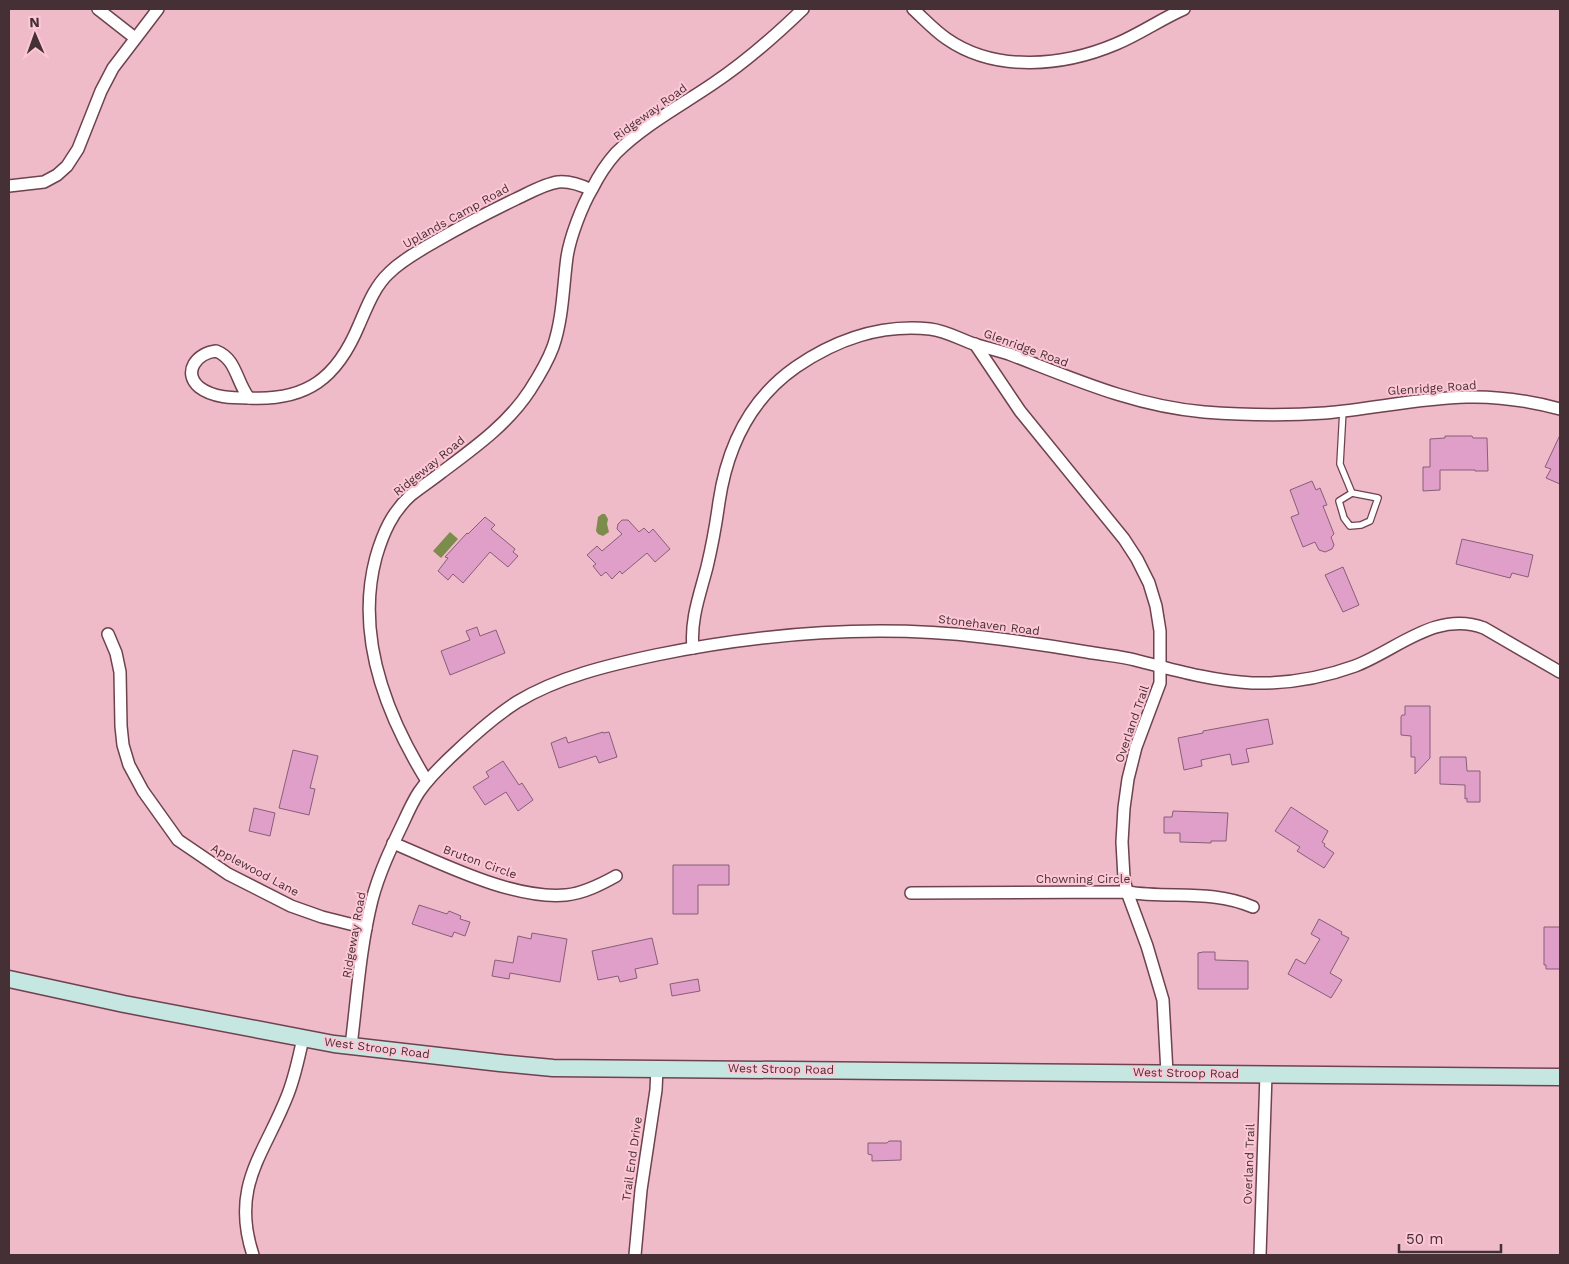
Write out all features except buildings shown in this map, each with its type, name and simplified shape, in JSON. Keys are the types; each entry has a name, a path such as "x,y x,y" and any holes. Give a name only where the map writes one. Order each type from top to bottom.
{"main road":[{"name":"West Stroop Road","path":"9,980 124,1004 351,1046 553,1068 1560,1076"}],"street":[{"path":"98,9 135,38"},
{"path":"9,186 44,182 57,175 67,166 82,140 109,75 124,51 158,9"},
{"name":"Ridgeway Road","path":"351,1046 366,928 372,898 393,843 417,795 427,781 409,752 396,725 381,683 374,651 369,616 369,597 381,539 390,520 412,494 469,452 508,418 525,397 543,369 553,347 560,318 567,255 572,236 591,190 614,155 628,143 750,58 803,9"},
{"path":"913,9 948,40 968,51 1012,62 1040,62 1067,59 1100,50 1118,43 1184,9"},
{"name":"Uplands Camp Road","path":"249,398 242,390 230,360 223,354 216,351 208,352 200,356 194,363 192,371 194,379 199,386 210,393 226,398 268,399 285,397 314,385 340,361 351,344 379,284 388,273 408,257 500,206 538,188 556,182 563,182 579,185 591,190"},
{"name":"Glenridge Road","path":"693,648 691,634 693,621 708,564 723,477 739,432 753,409 770,389 789,372 836,343 867,333 904,328 931,329 944,332 1006,353 1079,383 1122,397 1157,406 1196,411 1244,415 1290,415 1417,400 1469,397 1505,399 1560,409"},
{"name":"Overland Trail","path":"975,344 1020,410 1124,539 1149,584 1156,606 1160,631 1160,683 1136,748 1128,779 1122,842 1124,878 1127,892 1147,946 1163,1000 1167,1073"},
{"name":"Stonehaven Road","path":"427,781 440,766 490,721 515,703 539,691 580,674 620,663 693,648 773,636 827,631 876,630 983,636 1134,660 1160,668 1208,678 1248,683 1271,683 1303,680 1333,673 1388,651 1440,624 1458,622 1474,624 1484,628 1560,672"},
{"name":"Applewood Lane","path":"108,634 116,653 120,672 120,726 129,765 143,791 178,840 228,874 291,906 322,917 366,928"},
{"name":"Bruton Circle","path":"393,843 492,883 516,890 546,895 566,895 584,891 616,876"},
{"name":"Chowning Circle","path":"911,893 1127,892 1148,895 1219,896 1238,900 1253,907"},
{"path":"252,1255 246,1224 245,1204 248,1185 255,1164 288,1095 303,1038"},
{"name":"Trail End Drive","path":"635,1255 638,1219 656,1090 657,1068"},
{"name":"Overland Trail","path":"1260,1255 1266,1074"}],"lane":[{"path":"1343,410 1340,464 1352,493"},
{"path":"1352,493 1378,498 1370,521 1361,525 1350,526 1344,518 1339,502 1352,493"}],"shaded area":[{"path":"605,514 608,519 609,532 603,536 596,531 598,517"},
{"path":"450,532 458,539 441,558 433,551"}]}
